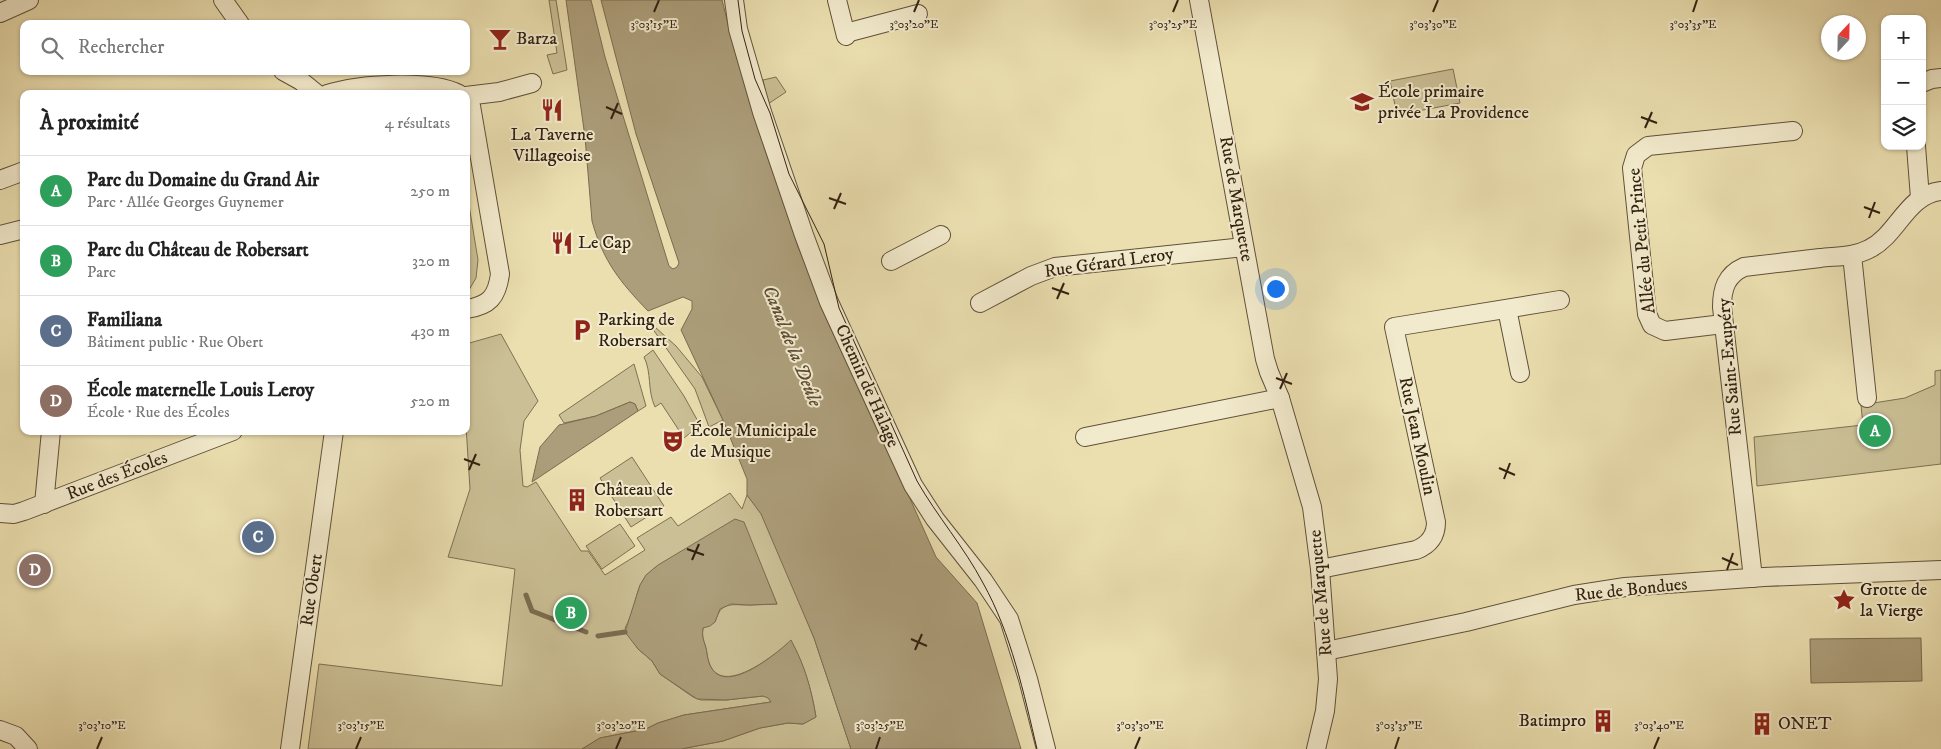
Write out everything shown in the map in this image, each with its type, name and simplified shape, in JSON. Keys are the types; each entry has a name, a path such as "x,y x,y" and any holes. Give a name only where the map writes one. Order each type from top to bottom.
{"street":[{"path":"0,13 29,0"},
{"path":"223,0 237,20"},
{"name":"Chemin de Halage","path":"734,0 738,29 762,112 829,302 913,485 935,519 983,580 1009,620 1028,679 1046,749"},
{"path":"837,0 846,35 918,14"},
{"name":"Rue de Marquette","path":"1199,0 1267,367 1280,398 1312,507 1320,570 1328,679 1326,711 1316,749"},
{"path":"292,75 312,90"},
{"path":"1926,81 1941,78"},
{"path":"470,98 532,83"},
{"path":"345,90 382,85 432,87 440,90"},
{"path":"470,120 500,274 497,290 492,298 486,304 470,308"},
{"name":"Allée du Petit Prince","path":"1723,324 1666,331 1652,325 1648,314 1632,168 1636,155 1648,146 1793,131"},
{"path":"1916,150 1920,198"},
{"path":"0,180 20,172"},
{"name":"Rue Saint-Exupéry","path":"1753,578 1723,324 1723,289 1726,282 1737,270 1744,266 1852,255 1869,250 1884,240 1909,208 1920,198 1941,191"},
{"path":"0,235 20,230"},
{"path":"891,261 941,235"},
{"name":"Rue Gérard Leroy","path":"980,303 1031,276 1055,267 1244,247"},
{"path":"1852,255 1867,398"},
{"name":"Rue Jean Moulin","path":"1320,570 1416,550 1427,544 1435,534 1436,522 1394,328 1560,300"},
{"path":"1507,309 1520,373"},
{"path":"1085,437 1280,398"},
{"path":"44,504 51,435"},
{"name":"Rue des Écoles","path":"0,513 14,514 44,504 222,435"},
{"name":"Rue Obert","path":"290,749 333,435"},
{"name":"Rue de Bondues","path":"1326,650 1458,624 1586,593 1657,584 1941,570"},
{"path":"0,730 16,736 28,749"}],"shaded area":[{"path":"549,0 556,0 567,70 553,74 547,55 557,53"},
{"path":"1453,69 1460,103 1397,115 1390,81"},
{"path":"776,77 786,92 768,104 763,80"},
{"path":"470,211 478,260 476,278 470,288"},
{"path":"645,318 676,346 702,377 723,420 709,427 695,389"},
{"path":"501,334 538,401 524,421 520,450 523,486 527,487 536,482 581,551 588,551 605,575 645,550 637,538 671,517 678,526 730,493 742,509 747,495 761,513 785,566 814,638 851,749 681,749 723,741 760,728 788,723 803,724 816,717 807,678 791,641 771,657 745,672 732,676 720,675 712,668 703,639 703,628 715,622 720,610 727,606 777,604 764,573 666,561 647,575 642,582 625,628 638,649 652,661 660,674 693,697 701,700 726,700 763,696 768,697 771,702 684,715 646,729 600,738 582,749 308,749 319,664 502,686 515,569 448,557 470,489 467,435 470,435 470,343"},
{"path":"653,350 684,396 700,425 684,438 661,403 655,407 644,357"},
{"path":"634,364 646,406 638,411 635,404 630,402 596,416 564,423 559,415"},
{"path":"1941,370 1941,464 1757,486 1754,437 1863,425 1861,405 1905,398 1935,385 1935,371"},
{"path":"632,457 664,506 631,527 600,478"},
{"path":"620,524 635,546 602,569 586,546"}],"water":[{"name":"Canal de la Deûle","path":"566,0 591,0 605,57 669,266 673,269 679,263 636,134 601,0 722,0 729,28 798,247 936,557 977,603 1021,749 851,749 814,638 761,514 747,495 747,479 723,420 681,330 692,309 692,301 683,297 648,311 614,270 596,235 592,221 585,137"},
{"path":"630,402 635,404 638,411 532,482 540,447 559,425 596,416"},
{"path":"735,519 744,522 777,604 731,604 720,609 715,622 703,628 703,639 712,669 721,676 732,676 745,672 771,657 791,640 807,677 816,717 803,724 788,723 760,728 723,741 681,749 582,749 600,738 646,729 684,715 771,702 763,696 726,700 697,699 660,674 652,661 638,649 625,632 640,585 646,575 658,565"},
{"path":"1921,638 1922,681 1811,683 1810,639"}],"waterway":[{"path":"526,595 532,611 586,632"},
{"path":"598,636 625,632"}],"tram line":[{"path":"738,0 742,31 755,79 770,113 789,174 824,244 839,308 917,481 967,557 993,602 1016,664 1037,749"}],"place":[{"name":"Barza","path":"500,39"},
{"name":"École primaire privée La Providence","path":"1362,102"},
{"name":"La Taverne Villageoise","path":"552,110"},
{"name":"Le Cap","path":"562,243"},
{"name":"Parking de Robersart","path":"582,330"},
{"name":"Parc du Domaine du Grand Air","path":"1875,431"},
{"name":"École Municipale de Musique","path":"673,441"},
{"name":"Château de Robersart","path":"577,500"},
{"name":"Familiana","path":"258,537"},
{"name":"École maternelle Louis Leroy","path":"35,570"},
{"name":"Grotte de la Vierge","path":"1844,600"},
{"name":"Parc du Château de Robersart","path":"571,613"},
{"name":"Batimpro","path":"1603,721"},
{"name":"ONET","path":"1762,724"}]}
